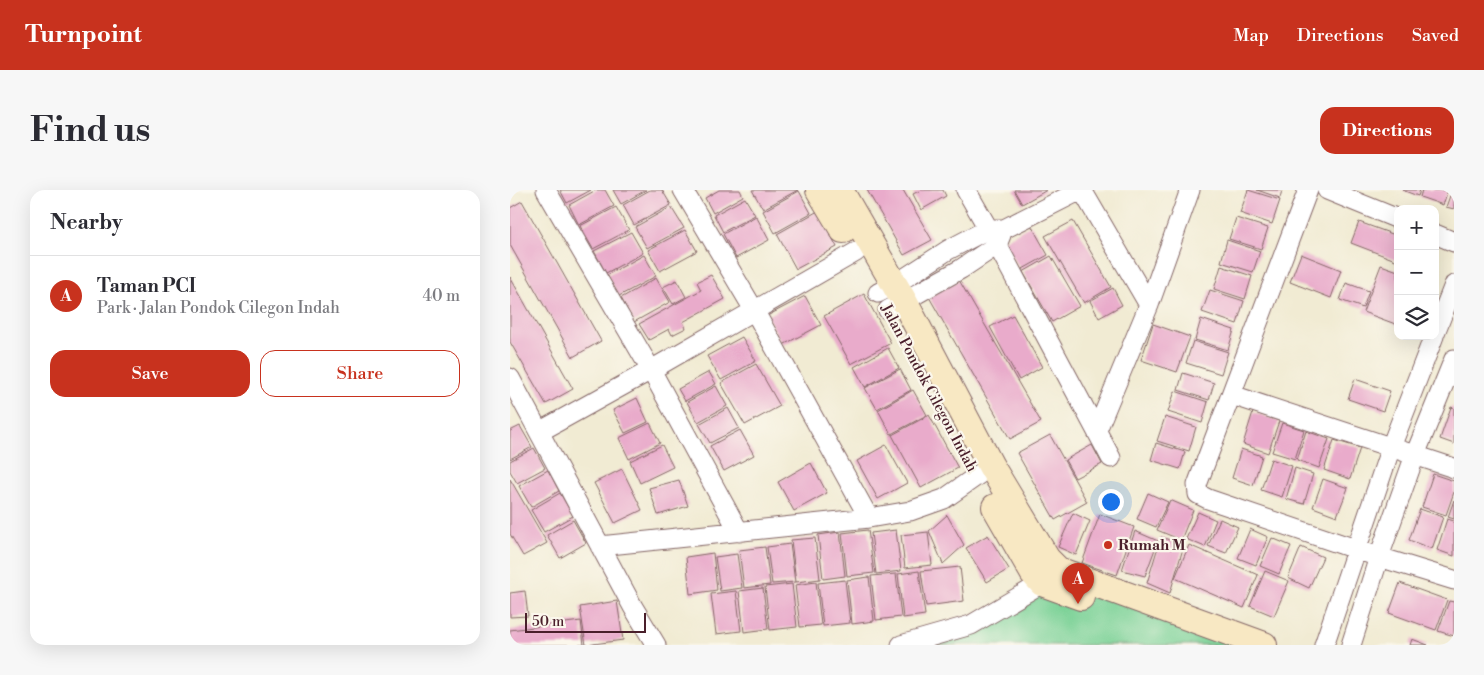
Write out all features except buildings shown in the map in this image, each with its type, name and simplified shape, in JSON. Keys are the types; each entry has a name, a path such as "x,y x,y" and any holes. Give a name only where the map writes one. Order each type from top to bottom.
{"street":[{"path":"546,190 651,370 739,532"},
{"path":"683,190 754,310 869,518"},
{"name":"Jalan Pondok Cilegon Indah","path":"819,190 856,252 891,297"},
{"name":"Jalan Pondok Cilegon Indah","path":"840,190 891,297 984,471 1033,572 1050,577"},
{"path":"966,190 996,234 1111,458"},
{"path":"891,297 948,250 996,234 1081,190 1149,305"},
{"path":"1097,430 1149,305 1190,190"},
{"path":"1308,190 1197,485 1198,494 1379,557 1454,580"},
{"path":"1327,190 1394,217"},
{"path":"1439,236 1454,242"},
{"path":"539,432 856,252"},
{"path":"1439,324 1454,285"},
{"path":"1324,645 1392,447 1433,340"},
{"path":"1351,645 1379,557 1415,455 1454,359"},
{"path":"510,378 633,607 656,645"},
{"path":"1232,395 1454,468"},
{"path":"600,546 869,518 910,511 944,499 984,471"},
{"path":"1050,577 1214,645"},
{"path":"901,645 949,638 1050,577 1264,645"}],"green space":[{"path":"1058,570 1264,645 901,645 971,625"}],"place":[{"name":"Rumah M","path":"1108,545"},
{"name":"Taman PCI","path":"1078,604"}]}
